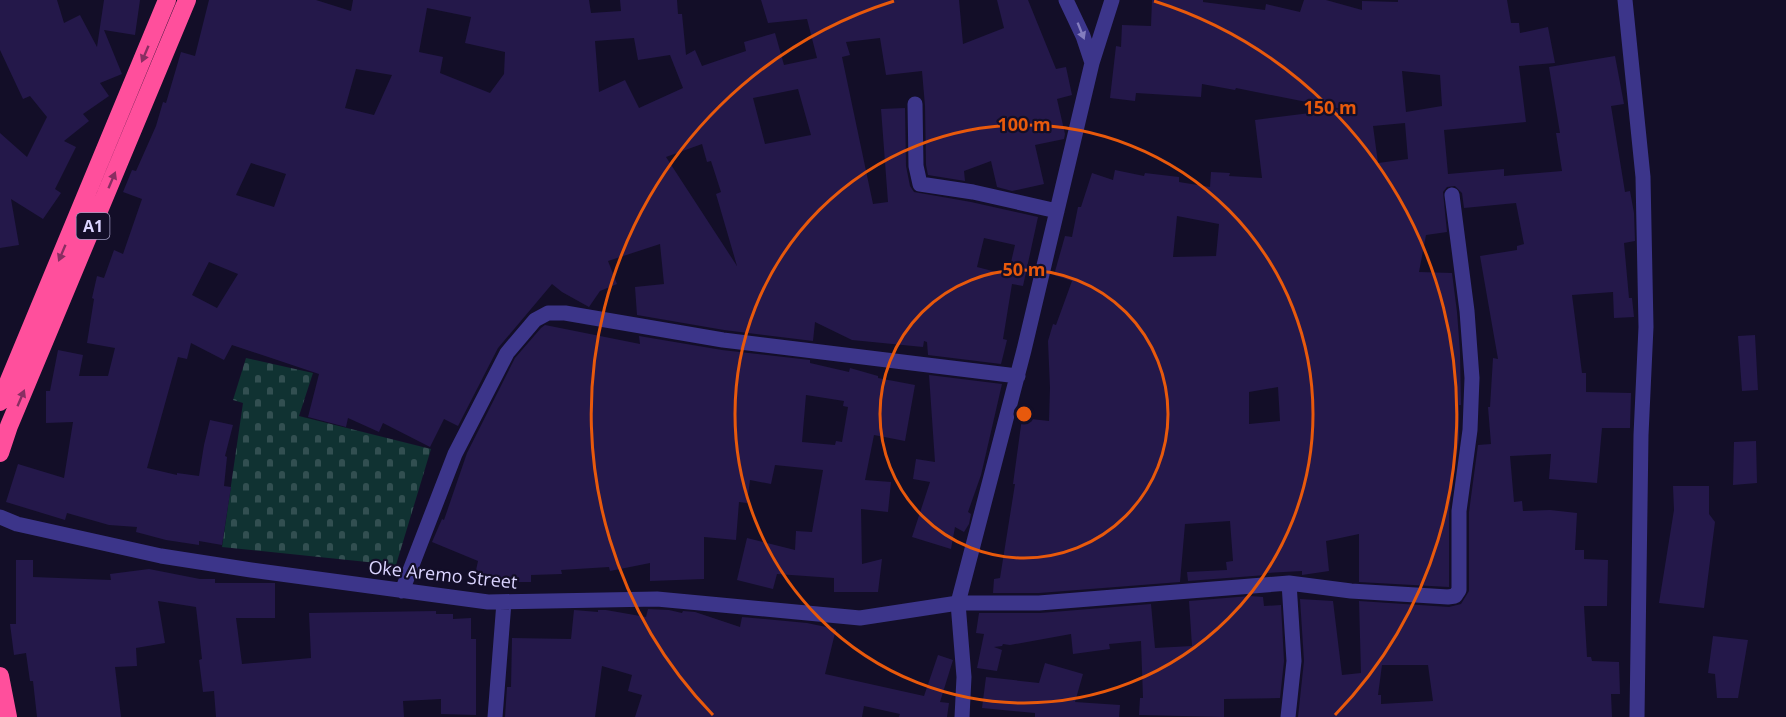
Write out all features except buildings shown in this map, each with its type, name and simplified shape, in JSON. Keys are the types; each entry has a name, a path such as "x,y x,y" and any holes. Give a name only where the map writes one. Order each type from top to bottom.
{"highway":[{"name":"A1","path":"0,402 167,0"},
{"name":"A1","path":"0,453 9,426 187,0"},
{"path":"0,676 8,717"}],"street":[{"path":"1066,0 1083,36 1092,63"},
{"path":"962,717 964,677 958,603 1018,376 1092,63 1112,0"},
{"path":"1626,0 1643,177 1646,316 1641,435 1637,717"},
{"path":"915,104 915,166 920,184 973,192 1057,211"},
{"name":"Oke Aremo Street","path":"0,518 17,524 160,556 488,602 657,599 860,618 958,603 1039,603 1289,583 1351,591 1455,596 1459,590 1459,511 1470,430 1472,378 1467,311 1452,195"},
{"path":"402,591 455,454 507,353 535,320 548,313 565,313 723,340 1018,376"},
{"path":"1288,717 1294,661 1289,583"},
{"path":"495,717 504,602"}],"green space":[{"path":"246,358 313,373 299,416 431,449 396,565 222,547 243,403 233,400"}]}
